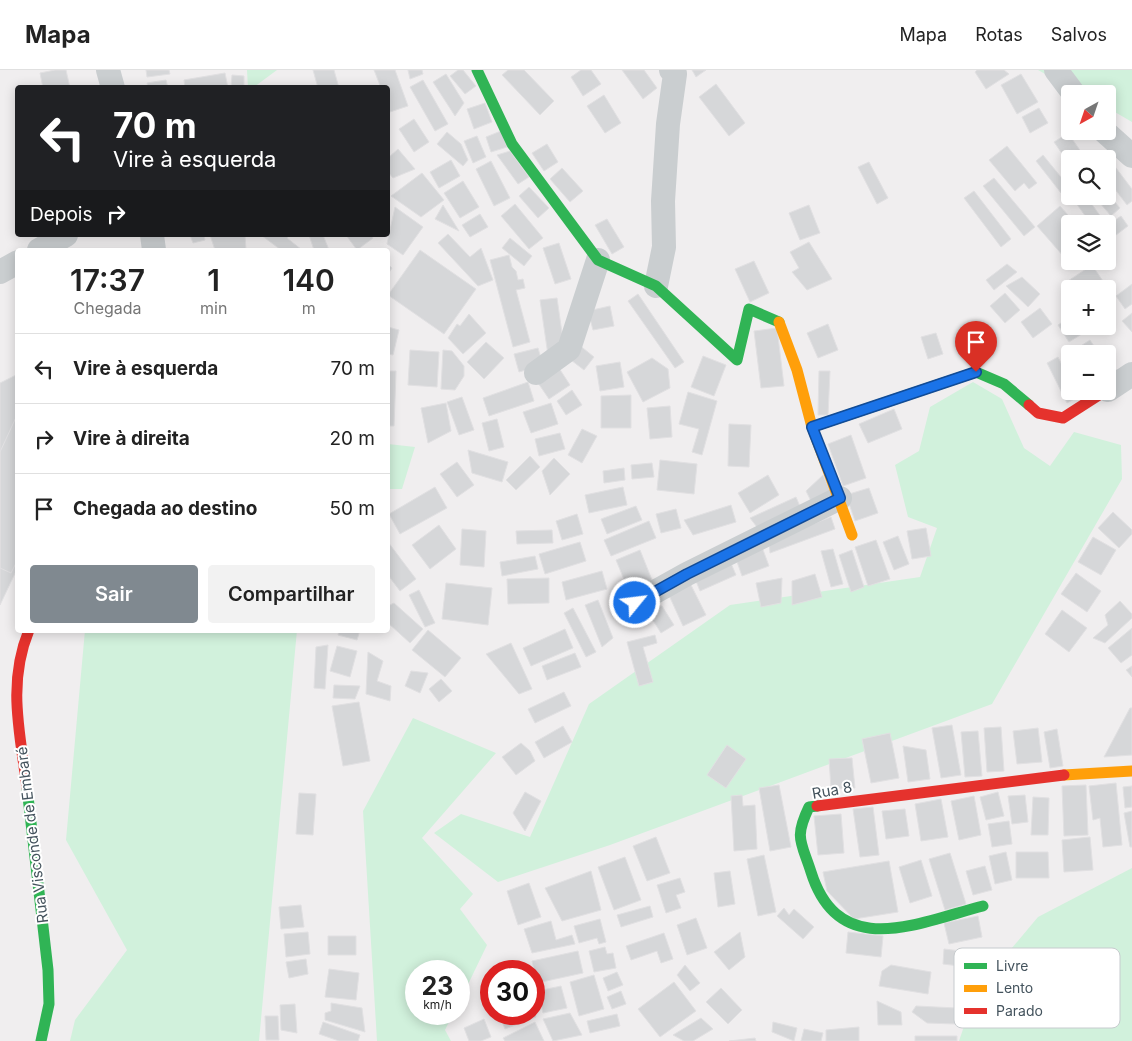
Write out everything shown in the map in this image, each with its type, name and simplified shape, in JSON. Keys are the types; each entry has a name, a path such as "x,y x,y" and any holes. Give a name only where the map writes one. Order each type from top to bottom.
{"street":[{"path":"108,70 112,85"},
{"path":"477,70 512,144 598,260 656,286 716,344 737,360 749,309 781,323 798,370 812,427 852,534"},
{"path":"656,286 664,248 663,201 668,124 675,74 671,70"},
{"path":"1056,70 1067,85"},
{"path":"1114,140 1132,156"},
{"path":"43,248 62,237"},
{"path":"536,373 569,349 598,260"},
{"path":"0,272 15,264"},
{"path":"812,427 976,372 1004,384 1038,413 1062,418 1090,400"},
{"path":"1116,384 1132,374"},
{"path":"635,603 687,574 840,498"},
{"name":"Rua Visconde de Embaré","path":"28,633 20,652 15,689 48,970 48,1004 41,1041"},
{"name":"Rua 8","path":"984,906 884,930 858,928 838,920 817,893 799,830 809,807 1038,777 1132,772"}],"green space":[{"path":"247,70 277,70 257,85 248,85"},
{"path":"1038,70 1132,70 1132,122 1116,113 1116,85 1065,85"},
{"path":"973,382 1002,399 1024,448 1050,466 1074,432 1121,445 1122,479 992,704 610,845 498,882 434,833 461,814 530,837 589,704 730,605 920,577 937,528 908,517 895,465 919,451 930,407"},
{"path":"390,444 415,447 402,489 390,489"},
{"path":"85,633 297,633 259,1041 70,1041 75,1020 127,950 66,840"},
{"path":"413,718 496,753 422,838 473,894 460,909 487,945 470,980 470,960 405,960 405,1025 448,1025 445,1030 451,1041 377,1041 363,811"},
{"path":"1132,868 1132,1041 959,1041 963,1028 1120,1028 1120,948 1012,948 1038,917"}],"building":[{"path":"66,70 69,85 42,85 40,73"},
{"path":"146,70 169,70 170,74 147,77"},
{"path":"313,70 334,70 338,85 317,85"},
{"path":"374,70 395,70 408,106 390,112 390,85 380,85"},
{"path":"408,70 422,70 423,74 410,79"},
{"path":"458,70 463,70 476,86 465,94 450,76"},
{"path":"508,70 524,70 554,101 540,115 502,75"},
{"path":"581,70 591,70 601,84 583,96 571,77"},
{"path":"622,70 644,70 657,88 643,99"},
{"path":"692,70 706,70 696,77"},
{"path":"977,70 1004,70 1009,74 986,89 975,72"},
{"path":"225,73 227,85 185,85 184,80"},
{"path":"446,74 464,103 455,116 433,82"},
{"path":"1021,74 1038,102 1017,114 1001,85"},
{"path":"232,75 244,76 244,85 231,85"},
{"path":"166,80 167,85 147,85 147,83"},
{"path":"423,80 448,124 435,131 410,87"},
{"path":"716,84 745,123 729,136 699,97"},
{"path":"604,95 621,123 605,133 587,106"},
{"path":"485,103 492,122 474,129 467,109"},
{"path":"1039,108 1048,123 1030,133 1022,117"},
{"path":"414,119 429,142 414,152 399,129"},
{"path":"501,131 507,147 491,152 486,137"},
{"path":"447,132 461,144 468,160 463,166 437,144"},
{"path":"477,136 486,157 473,163 464,141"},
{"path":"1061,138 1061,140 1073,140 1080,150 1061,150 1061,152 1054,142"},
{"path":"547,144 558,162 544,171 532,153"},
{"path":"1007,146 1037,183 1029,189 1024,183 1015,191 989,160"},
{"path":"398,149 415,169 393,178 390,174 390,156"},
{"path":"510,151 529,177 518,184 497,155"},
{"path":"1043,155 1061,177 1061,193 1036,161"},
{"path":"451,160 460,176 439,188 430,172"},
{"path":"491,161 510,198 494,206 476,169"},
{"path":"869,162 888,198 877,204 858,167"},
{"path":"562,168 583,191 570,202 550,179"},
{"path":"1116,168 1132,189 1132,201 1127,205 1116,191"},
{"path":"422,173 444,200 421,217 391,196"},
{"path":"994,178 1035,227 1024,236 983,186"},
{"path":"463,181 479,207 460,218 444,193"},
{"path":"529,187 549,208 538,218 519,196"},
{"path":"974,191 1011,239 1001,247 964,198"},
{"path":"1116,203 1120,208 1110,215 1102,205 1116,205"},
{"path":"515,204 543,238 529,249 501,216"},
{"path":"443,205 459,231 435,219"},
{"path":"809,205 820,233 800,240 789,213"},
{"path":"1077,205 1092,205 1100,215 1085,215"},
{"path":"1060,206 1068,215 1061,215 1061,254 1037,226"},
{"path":"395,207 423,227 403,255 387,244"},
{"path":"480,214 488,227 470,237 462,225"},
{"path":"1121,216 1128,226 1116,235 1116,219"},
{"path":"607,219 624,247 612,254 595,225"},
{"path":"448,234 470,257 481,248 493,280 478,286 438,243"},
{"path":"191,237 204,237 205,240 193,243"},
{"path":"211,237 245,237 246,248 214,248"},
{"path":"264,237 288,237 300,248 278,248"},
{"path":"310,237 324,237 328,248 313,248"},
{"path":"347,237 373,238 360,248 356,248"},
{"path":"510,238 532,256 524,266 502,248"},
{"path":"809,242 832,279 807,290 792,272 799,268 790,252"},
{"path":"559,243 571,279 555,284 543,248"},
{"path":"420,250 476,289 444,334 390,296 390,292"},
{"path":"509,255 518,280 523,279 525,288 516,290 530,342 513,347 490,260"},
{"path":"754,261 769,293 750,302 735,269"},
{"path":"1007,264 1017,272 994,290 986,280"},
{"path":"1084,270 1095,270 1102,280 1070,280"},
{"path":"1022,277 1040,294 1028,307 1006,286"},
{"path":"1132,284 1132,304 1125,309 1116,296"},
{"path":"1005,293 1020,310 1005,323 990,306"},
{"path":"638,294 684,362 675,368 628,301"},
{"path":"557,298 564,347 548,355 540,300"},
{"path":"610,306 614,326 593,330 588,311"},
{"path":"1040,308 1052,324 1033,338 1021,322"},
{"path":"1132,313 1132,332 1122,321"},
{"path":"469,314 486,333 463,354 448,338 457,324 460,326"},
{"path":"828,324 838,350 818,358 807,333"},
{"path":"390,328 399,330 393,355 390,354"},
{"path":"777,328 784,386 761,388 754,331"},
{"path":"936,333 943,354 928,359 921,337"},
{"path":"1064,335 1080,335 1069,342"},
{"path":"1090,340 1093,345 1082,345"},
{"path":"486,342 504,358 484,379 467,362"},
{"path":"578,344 594,357 584,370 567,357"},
{"path":"538,348 543,365 519,372 514,354"},
{"path":"410,350 439,352 437,387 408,385"},
{"path":"443,350 452,351 464,366 464,376 455,390 441,389"},
{"path":"703,356 726,365 714,396 691,387"},
{"path":"1058,357 1061,363 1061,391 1047,363"},
{"path":"652,358 668,369 670,388 643,402 627,372"},
{"path":"620,362 624,387 600,391 596,366"},
{"path":"557,365 570,385 549,399 536,380"},
{"path":"390,371 396,371 394,426 390,426"},
{"path":"819,371 830,371 828,415 818,415"},
{"path":"15,376 15,573 0,605 0,383"},
{"path":"528,382 534,401 489,416 483,398"},
{"path":"572,390 582,405 566,415 557,401"},
{"path":"688,392 717,401 702,455 692,452 699,429 679,424"},
{"path":"631,395 631,428 601,428 601,396"},
{"path":"462,397 474,430 459,435 447,402"},
{"path":"446,403 451,431 428,443 421,408"},
{"path":"551,403 558,424 531,433 523,412"},
{"path":"670,406 672,437 650,439 647,408"},
{"path":"894,409 902,429 868,443 859,424"},
{"path":"497,419 504,447 489,451 482,423"},
{"path":"15,420 15,565 11,573 0,568 0,452"},
{"path":"729,424 751,425 749,467 728,466"},
{"path":"582,429 597,436 582,463 568,455"},
{"path":"560,433 565,449 539,456 535,439"},
{"path":"851,435 866,478 843,486 828,444"},
{"path":"468,450 508,462 502,482 472,473"},
{"path":"530,456 540,467 516,490 506,480"},
{"path":"554,458 570,474 550,495 542,471"},
{"path":"660,460 697,464 694,494 657,490"},
{"path":"457,462 474,485 457,497 440,474"},
{"path":"652,463 654,477 632,479 631,465"},
{"path":"624,468 625,480 604,483 603,471"},
{"path":"768,475 779,495 750,513 738,493"},
{"path":"823,475 831,493 812,503 806,491"},
{"path":"435,487 447,508 400,534 390,513"},
{"path":"623,487 627,505 589,513 585,495"},
{"path":"869,488 878,513 855,521 846,495"},
{"path":"796,497 802,511 760,531 750,518"},
{"path":"731,505 736,522 693,535 684,520"},
{"path":"636,506 642,520 607,534 601,519"},
{"path":"676,509 681,528 661,533 656,514"},
{"path":"1113,512 1132,530 1132,534 1119,548 1098,528"},
{"path":"577,514 583,534 562,540 556,521"},
{"path":"831,517 835,529 770,553 769,541"},
{"path":"649,521 656,538 611,556 604,540"},
{"path":"439,525 456,549 430,569 412,545"},
{"path":"926,528 931,556 912,559 907,531"},
{"path":"462,529 486,531 484,567 460,565"},
{"path":"552,530 553,543 517,544 516,531"},
{"path":"898,536 909,564 894,570 883,542"},
{"path":"1093,537 1116,550 1101,575 1078,562"},
{"path":"876,540 890,579 868,586 855,547"},
{"path":"580,542 586,561 545,574 539,554"},
{"path":"390,545 416,579 400,591 390,578"},
{"path":"762,547 769,566 742,576 735,556"},
{"path":"833,549 843,584 831,587 821,551"},
{"path":"640,550 654,585 630,594 616,560"},
{"path":"852,550 864,587 851,592 839,555"},
{"path":"535,556 538,569 502,576 500,562"},
{"path":"730,561 736,575 700,591 694,576"},
{"path":"602,571 607,589 566,600 562,582"},
{"path":"1076,573 1101,591 1087,612 1061,594"},
{"path":"815,574 822,597 792,605 792,581"},
{"path":"549,578 549,603 508,604 507,579"},
{"path":"782,578 781,603 761,607 756,583"},
{"path":"689,581 706,615 683,626 667,591"},
{"path":"446,583 492,588 488,625 442,619"},
{"path":"419,590 435,623 425,627 409,595"},
{"path":"598,600 613,638 602,647 585,605"},
{"path":"1120,601 1132,614 1132,618 1105,643 1093,638 1108,625 1105,615"},
{"path":"394,603 423,629 410,643 390,625 390,605"},
{"path":"662,606 674,625 661,633 645,608"},
{"path":"573,608 596,652 586,657 564,613"},
{"path":"1062,610 1087,628 1069,652 1045,634"},
{"path":"1132,628 1132,655 1121,663 1108,648"},
{"path":"565,629 573,648 531,666 523,648"},
{"path":"428,630 461,658 445,677 412,650"},
{"path":"338,633 359,633 357,640 338,635"},
{"path":"655,635 657,643 643,647 653,682 639,686 627,642"},
{"path":"511,643 532,689 519,694 486,654"},
{"path":"328,645 325,689 314,688 316,647"},
{"path":"337,646 357,651 350,677 330,671"},
{"path":"368,652 383,661 377,681 391,686 390,701 366,694"},
{"path":"575,653 581,667 547,680 542,666"},
{"path":"1132,666 1132,677 1126,670"},
{"path":"411,671 428,673 420,693 405,686"},
{"path":"441,679 452,691 439,702 429,689"},
{"path":"334,685 360,686 355,699 333,698"},
{"path":"564,692 571,706 535,723 528,709"},
{"path":"359,702 370,761 343,766 332,706"},
{"path":"1130,708 1132,708 1132,755 1104,757"},
{"path":"952,725 961,775 941,778 932,728"},
{"path":"563,726 572,742 544,758 535,742"},
{"path":"1001,727 1004,771 987,772 984,728"},
{"path":"1038,728 1042,762 1017,764 1013,731"},
{"path":"1057,729 1063,766 1050,768 1044,732"},
{"path":"978,731 982,776 965,777 961,732"},
{"path":"890,733 899,778 871,783 862,739"},
{"path":"521,743 530,751 535,761 516,775 502,757"},
{"path":"727,745 746,759 726,788 707,775"},
{"path":"903,746 926,750 930,779 908,782"},
{"path":"852,758 855,788 831,789 829,759"},
{"path":"1116,783 1122,845 1103,847 1100,818 1093,820 1089,786"},
{"path":"779,785 791,847 770,851 759,788"},
{"path":"1086,785 1088,835 1064,836 1062,786"},
{"path":"1132,786 1132,807 1125,808 1123,787"},
{"path":"525,792 541,801 525,831 513,813"},
{"path":"998,792 1004,816 986,820 980,797"},
{"path":"299,793 316,794 313,835 296,834"},
{"path":"742,795 743,806 755,805 757,849 734,851 731,796"},
{"path":"1025,795 1028,822 1012,824 1008,796"},
{"path":"974,796 981,835 959,840 951,801"},
{"path":"1033,797 1049,798 1048,835 1031,835"},
{"path":"941,799 948,837 921,841 915,804"},
{"path":"873,807 879,855 860,857 853,809"},
{"path":"905,809 909,836 886,839 882,811"},
{"path":"1132,811 1132,847 1130,847 1124,813"},
{"path":"841,814 844,853 818,855 814,816"},
{"path":"1009,821 1012,844 992,847 988,824"},
{"path":"656,837 670,873 647,881 633,846"},
{"path":"1090,837 1093,870 1064,872 1062,840"},
{"path":"1006,852 1012,880 995,884 989,856"},
{"path":"1016,852 1048,852 1049,878 1016,878"},
{"path":"950,853 966,904 945,910 929,859"},
{"path":"764,855 776,912 758,916 747,859"},
{"path":"625,857 641,900 614,910 598,867"},
{"path":"921,860 932,896 910,903 899,867"},
{"path":"889,861 898,912 854,919 827,891 823,872"},
{"path":"985,866 992,890 973,895 966,871"},
{"path":"591,871 601,910 562,921 545,888"},
{"path":"730,871 735,904 718,907 714,873"},
{"path":"680,878 685,892 676,895 681,908 666,913 657,885"},
{"path":"529,883 541,917 518,925 507,891"},
{"path":"301,905 304,927 281,929 279,907"},
{"path":"650,906 653,917 621,927 617,915"},
{"path":"784,908 789,915 794,909 814,927 803,939 777,916"},
{"path":"978,916 982,937 949,944 944,923"},
{"path":"696,918 707,948 687,955 677,925"},
{"path":"600,919 606,942 599,944 597,938 579,943 574,926"},
{"path":"551,921 556,940 572,935 575,944 532,953 524,929"},
{"path":"308,932 310,954 286,957 284,934"},
{"path":"740,932 745,957 729,970 714,952"},
{"path":"848,932 883,936 881,957 846,953"},
{"path":"664,933 673,959 661,963 657,951 631,960 626,946"},
{"path":"328,936 356,936 356,955 328,955"},
{"path":"605,947 607,954 613,953 616,968 594,972 589,951"},
{"path":"944,949 954,950 954,965 943,964"},
{"path":"578,951 583,973 545,981 545,960 537,960"},
{"path":"306,959 308,974 289,978 286,962"},
{"path":"685,965 700,983 690,991 677,975"},
{"path":"891,965 931,972 928,994 879,986 882,971"},
{"path":"329,969 359,973 356,1000 325,997"},
{"path":"617,972 623,985 608,991 603,978"},
{"path":"594,975 604,1009 579,1016 570,982"},
{"path":"674,982 696,1011 660,1037 638,1009"},
{"path":"561,986 567,1008 545,1013 545,989"},
{"path":"721,988 742,1010 728,1024 706,1002"},
{"path":"621,991 626,1004 612,1009 607,997"},
{"path":"877,1001 901,1012 902,1025 878,1025"},
{"path":"331,1003 362,1008 365,1032 325,1020 325,1013 331,1011"},
{"path":"295,1004 297,1033 281,1030 280,1005"},
{"path":"916,1006 954,1008 954,1024 927,1023 912,1012"},
{"path":"570,1013 582,1035 553,1041 545,1023 545,1019"},
{"path":"617,1014 620,1026 590,1033 587,1021"},
{"path":"265,1016 278,1016 279,1040 266,1040"},
{"path":"701,1018 713,1029 693,1041 684,1041 673,1035"},
{"path":"480,1021 480,1025 486,1025 491,1037 481,1041 469,1041 464,1028"},
{"path":"323,1022 360,1035 358,1041 339,1041 319,1034"},
{"path":"773,1022 797,1028 794,1041 772,1032"},
{"path":"503,1025 515,1025 505,1029"},
{"path":"529,1025 536,1025 544,1041 505,1041 503,1038"},
{"path":"859,1027 859,1041 826,1041 826,1030"},
{"path":"804,1029 823,1033 821,1041 801,1041"},
{"path":"915,1036 957,1036 957,1041 915,1041"},
{"path":"755,1038 756,1041 729,1041"}],"traffic: fast":[{"path":"477,70 512,144 598,260 656,286 737,360 749,309 779,322"},
{"path":"812,427 976,372 1004,384 1029,405"},
{"path":"27,788 48,970 49,1004 41,1041"},
{"path":"817,806 809,807 804,817 800,833 802,846 824,900 840,917 860,926 883,929 907,926 983,906"}],"traffic: slow":[{"path":"779,322 797,370 812,427 852,535"},
{"path":"1064,775 1132,771"}],"traffic: jam":[{"path":"1029,405 1038,413 1063,418 1091,400"},
{"path":"27,788 19,728 17,689 18,670 28,633"},
{"path":"817,806 1064,775"}],"route":[{"path":"635,603 687,574 840,498 812,427 976,372"}]}
